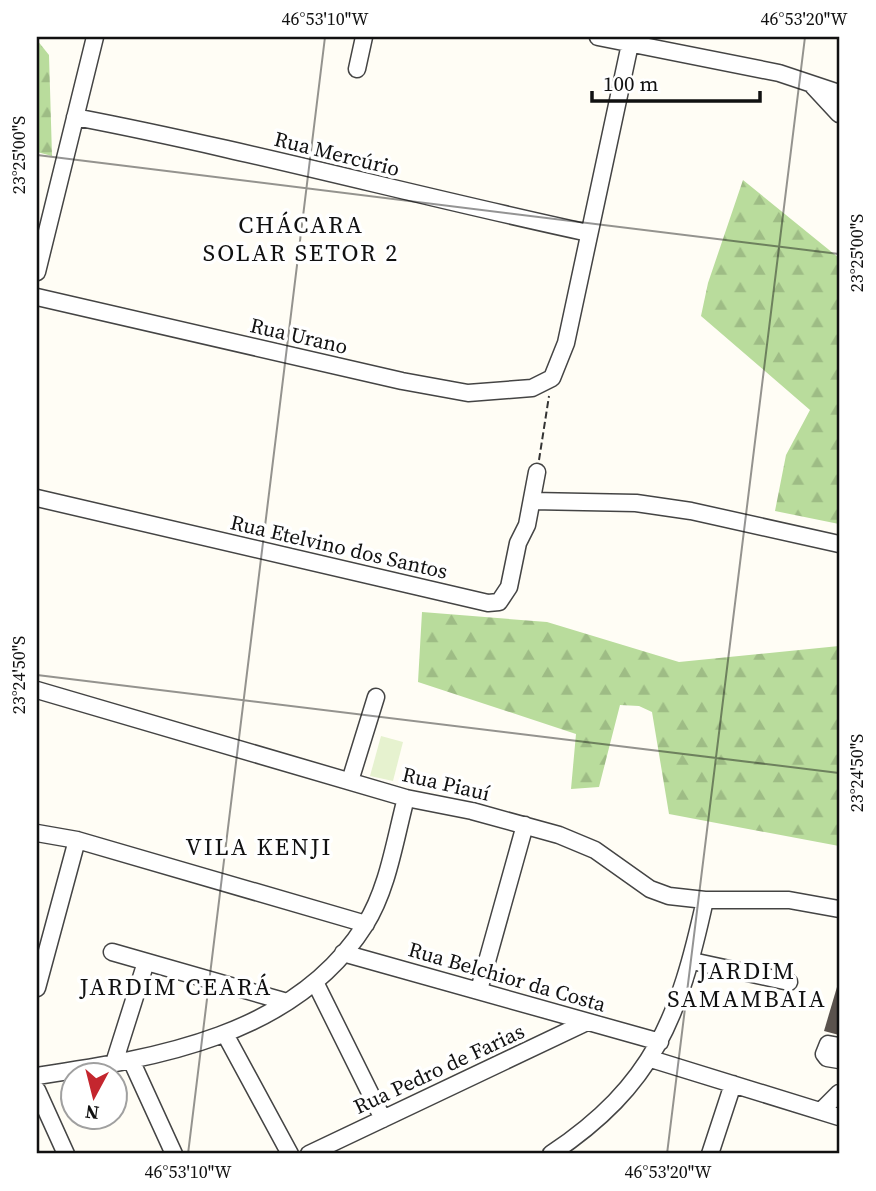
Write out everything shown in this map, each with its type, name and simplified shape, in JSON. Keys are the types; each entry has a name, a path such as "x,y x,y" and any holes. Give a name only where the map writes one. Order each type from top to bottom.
{"street":[{"path":"37,272 95,37"},
{"path":"357,69 363,37"},
{"path":"598,37 779,74 839,93"},
{"path":"552,378 566,343 629,44"},
{"path":"811,84 839,114"},
{"name":"Rua Mercúrio","path":"75,117 180,138 408,194 589,233"},
{"name":"Rua Urano","path":"37,297 402,381 468,393 532,388 552,378"},
{"name":"Rua Etelvino dos Santos","path":"37,498 488,604 499,602 505,596 518,543 527,525 537,472"},
{"path":"532,501 636,503 691,511 839,544"},
{"name":"Rua Piauí","path":"37,690 406,798 525,825 595,850 650,889 669,896 705,900 789,900 839,909"},
{"path":"349,781 376,697"},
{"path":"120,1062 225,1034 287,1002 315,982 366,925 379,895 406,798"},
{"path":"479,990 525,825"},
{"path":"37,833 77,840 366,925"},
{"path":"37,988 77,840"},
{"path":"551,1154 603,1117 651,1059 692,961 705,900"},
{"path":"112,952 287,1002"},
{"name":"Rua Belchior da Costa","path":"343,953 660,1042"},
{"path":"692,961 789,982"},
{"path":"114,1062 146,962"},
{"path":"315,982 383,1119"},
{"name":"Rua Pedro de Farias","path":"309,1154 587,1022"},
{"path":"225,1034 290,1154"},
{"path":"839,1046 828,1044 824,1054 827,1058 839,1060"},
{"path":"651,1059 839,1117"},
{"path":"131,1060 174,1154"},
{"path":"37,1076 60,1072"},
{"path":"710,1154 733,1084"},
{"path":"37,1090 66,1154"},
{"path":"821,1111 839,1093"}],"path":[{"path":"537,472 552,378"}],"green space":[{"path":"37,40 49,55 52,156 37,152"},
{"path":"743,180 839,258 839,524 775,511 786,455 810,410 701,316 708,283"},
{"path":"422,612 547,622 679,662 839,646 839,846 669,814 652,712 639,706 620,705 599,787 571,789 576,734 418,682"},
{"path":"381,736 403,742 393,781 370,776"}],"building":[{"path":"837,987 839,988 839,1035 824,1031"}],"district":[{"name":"CHÁCARA SOLAR SETOR 2","path":"301,239"},
{"name":"VILA KENJI","path":"259,847"},
{"name":"JARDIM SAMAMBAIA","path":"747,985"},
{"name":"JARDIM CEARÁ","path":"176,987"}]}
